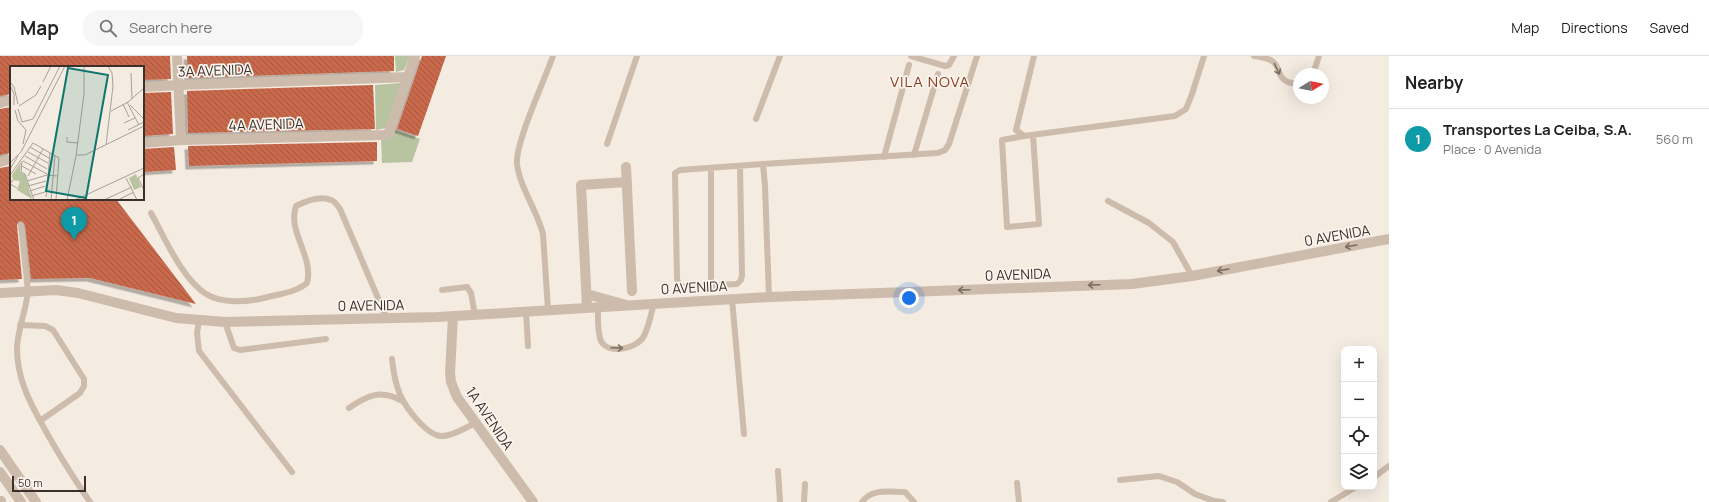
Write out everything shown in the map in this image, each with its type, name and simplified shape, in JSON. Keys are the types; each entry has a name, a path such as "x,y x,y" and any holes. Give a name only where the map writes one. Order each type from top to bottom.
{"street":[{"path":"177,56 181,140"},
{"path":"408,77 415,56"},
{"name":"3A AVENIDA","path":"144,87 179,84 408,77"},
{"name":"4A AVENIDA","path":"144,143 181,140 385,135 389,132 408,77"},
{"path":"0,103 10,100"},
{"path":"0,162 10,159"},
{"path":"626,167 632,291"},
{"path":"587,307 581,185 627,182"},
{"name":"0 AVENIDA","path":"0,293 56,290 78,293 149,312 199,321 225,322 387,319 475,315 732,298 1132,284 1192,276 1389,239"},
{"path":"587,294 626,305"},
{"name":"1A AVENIDA","path":"453,316 450,362 451,382 457,397 533,502"},
{"path":"2,456 36,502"},
{"path":"0,472 21,502"}],"lane":[{"path":"548,310 543,234 540,223 521,178 517,163 519,150 526,129 554,56"},
{"path":"607,144 637,56"},
{"path":"756,119 780,56"},
{"path":"911,56 930,59 945,66 949,66 954,56"},
{"path":"740,166 741,280 737,284 683,287 679,284 677,279 675,173 680,170 711,169 740,166 763,164 938,153 945,150 949,144 977,56"},
{"path":"1024,136 1016,130 1034,56"},
{"path":"1033,135 1039,224 1007,227 1002,140 1024,136 1174,116 1186,109 1204,56"},
{"path":"1254,56 1271,60 1275,63 1279,75 1284,80 1293,82"},
{"path":"1315,68 1319,56"},
{"path":"884,157 909,65"},
{"path":"914,155 938,74"},
{"path":"763,164 768,297"},
{"path":"711,169 711,285"},
{"path":"151,213 183,270 196,286 207,294 220,299 254,300 291,291 307,283 309,267 295,225 293,214 296,206 306,201 320,198 332,200 340,209 387,319"},
{"path":"1108,202 1149,223 1173,242 1192,276"},
{"path":"21,225 28,291 27,302 20,325 17,349 20,374 27,398 63,464 90,502"},
{"path":"442,290 467,287 471,293 475,315"},
{"path":"732,298 744,434"},
{"path":"598,307 599,333 605,346 610,348 628,348 639,343 644,337 654,303"},
{"path":"526,311 528,346"},
{"path":"199,321 197,333 199,351 292,472"},
{"path":"225,322 234,348 240,350 326,339"},
{"path":"20,325 45,326 54,330 84,379 84,386 80,393 40,421"},
{"path":"392,359 394,374 402,401"},
{"path":"349,408 369,396 381,394 392,396 402,401 428,431 440,436 448,435 475,423"},
{"path":"1377,475 1389,466"},
{"path":"778,471 780,502"},
{"path":"1120,480 1159,476 1177,482 1195,494 1214,501 1223,502"},
{"path":"1017,483 1019,502"},
{"path":"804,502 805,484"},
{"path":"1330,502 1351,490"},
{"path":"862,502 867,495 872,492 904,492 914,502"}],"green space":[{"path":"395,56 410,56 404,70 396,72"},
{"path":"401,83 386,128 376,130 375,85"},
{"path":"396,130 420,139 412,162 382,163 381,138 393,135"}],"building":[{"path":"0,56 170,56 171,79 144,80 144,66 10,66 10,94 0,96"},
{"path":"187,56 394,56 394,71 188,78"},
{"path":"422,56 446,56 418,136 397,129"},
{"path":"373,85 375,129 188,133 187,91"},
{"path":"171,92 173,134 144,136 144,93"},
{"path":"10,107 10,153 0,155 0,109"},
{"path":"377,142 377,161 189,166 188,146"},
{"path":"174,147 176,170 144,172 144,149"},
{"path":"10,166 11,201 117,200 196,304 90,278 31,279 25,225 21,221 18,222 17,225 22,279 0,280 0,168"}],"place":[{"name":"Transportes La Ceiba, S.A.","path":"74,240"}],"district":[{"name":"VILA NOVA","path":"930,81"}]}
